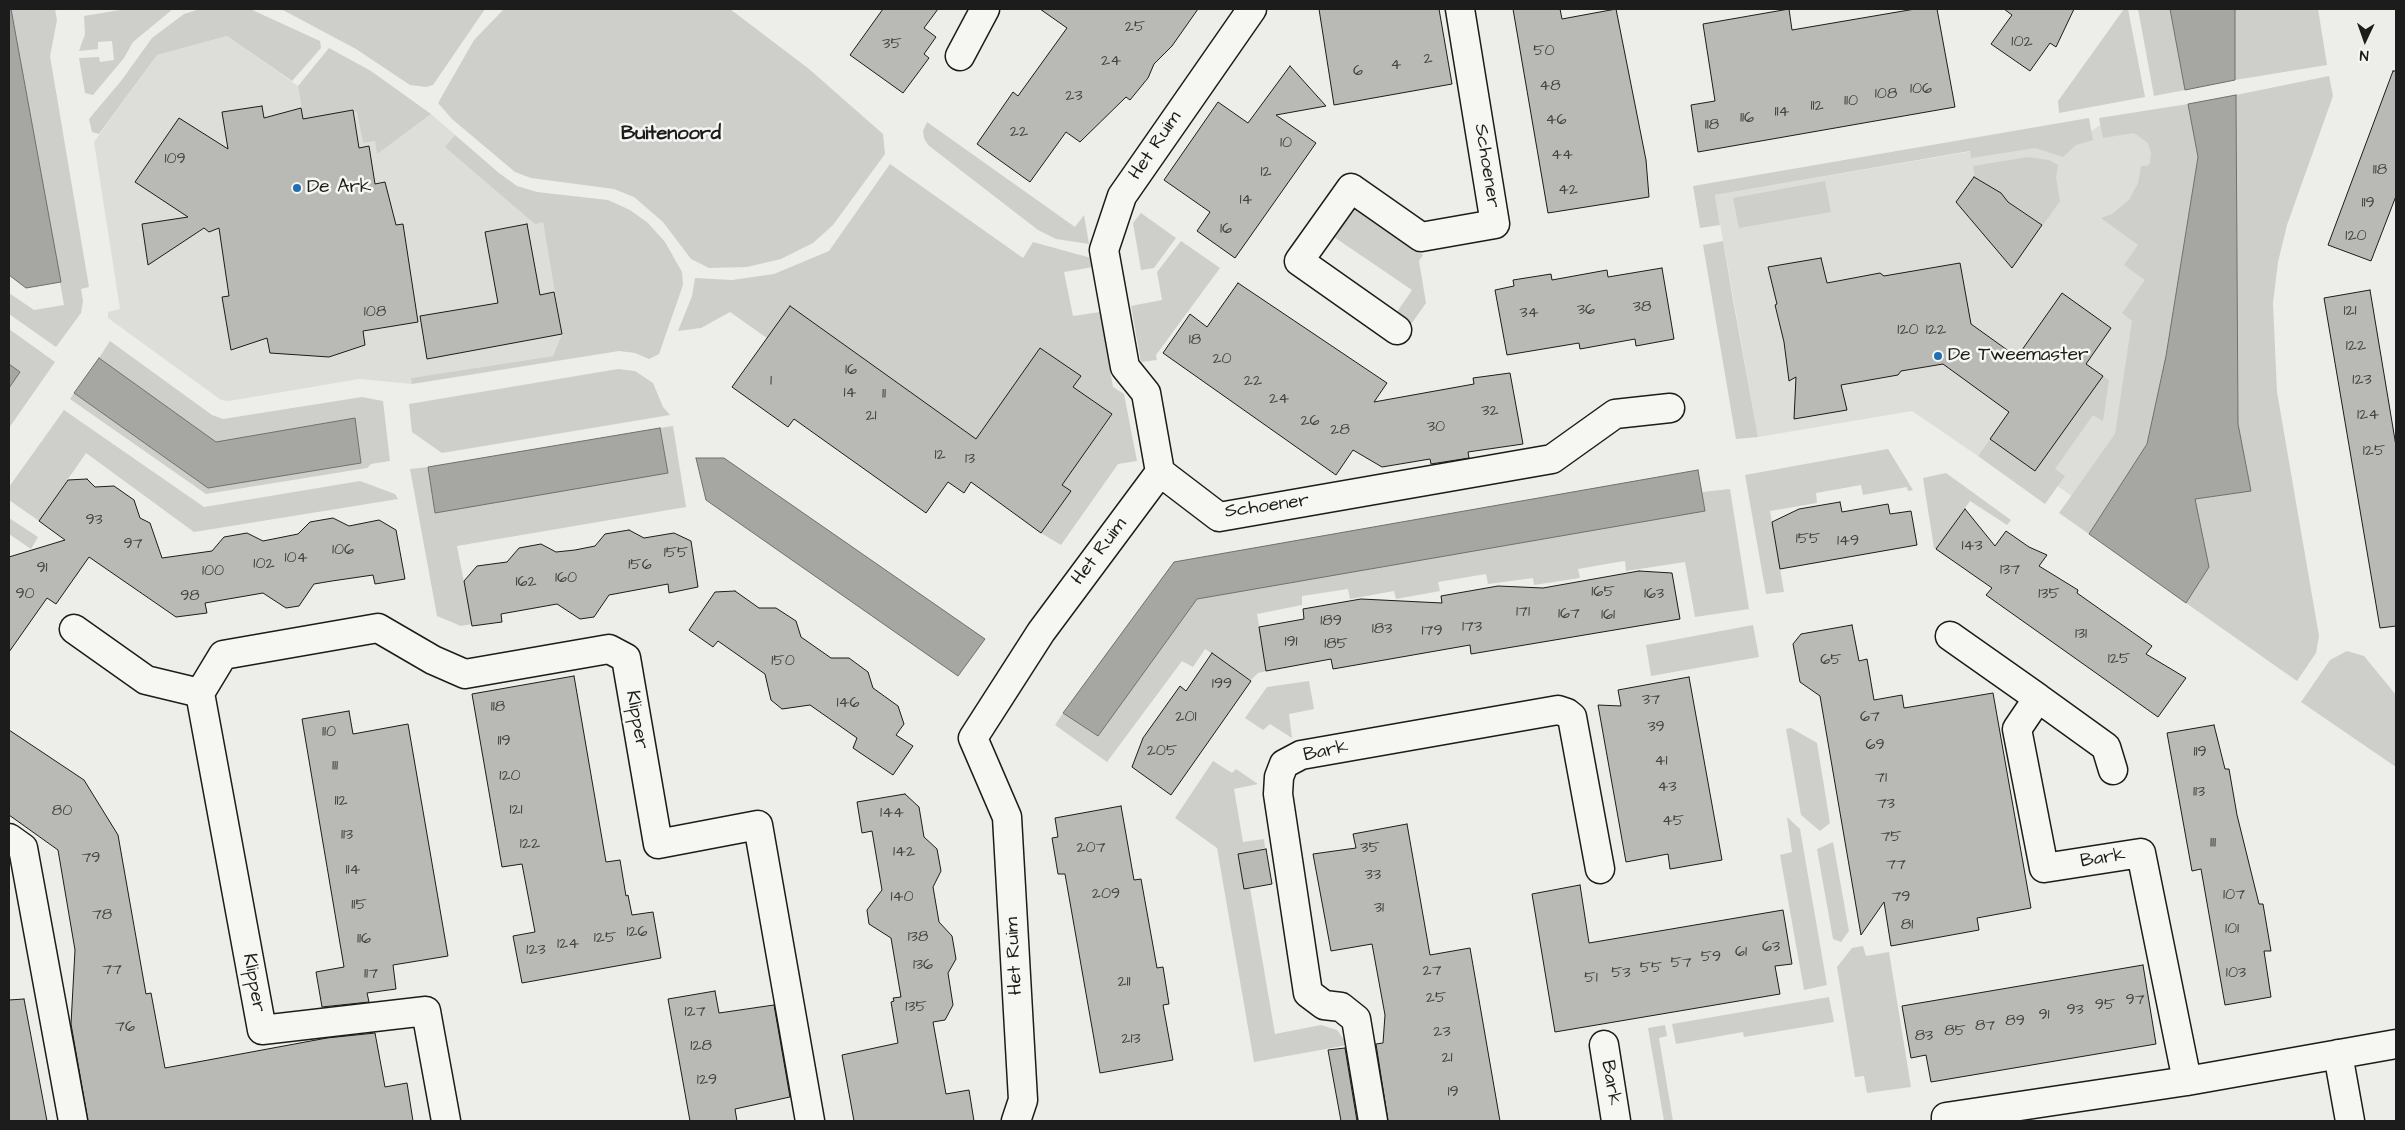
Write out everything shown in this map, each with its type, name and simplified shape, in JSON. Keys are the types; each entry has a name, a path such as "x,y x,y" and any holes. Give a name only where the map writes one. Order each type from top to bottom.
{"street":[{"path":"960,56 985,9"},
{"name":"Het Ruim","path":"1016,1121 1023,1100 1007,817 973,738 1041,632 1160,472 1146,393 1126,367 1104,250 1122,196 1252,9"},
{"name":"Schoener","path":"1397,330 1299,261 1351,188 1421,237 1495,224 1460,9"},
{"name":"Schoener","path":"1160,472 1220,517 1552,459 1615,414 1670,408"},
{"name":"Klipper","path":"446,1121 426,1011 262,1030 200,692 223,655 378,628 433,660 465,674 609,649 626,658 658,844 758,825 810,1121"},
{"path":"74,629 146,680 200,692"},
{"path":"1950,636 2106,747 2113,770"},
{"name":"Bark","path":"2038,698 2017,729 2044,868 2140,853 2186,1081"},
{"name":"Bark","path":"1373,1121 1356,1019 1341,1007 1324,1005 1308,993 1278,794 1279,777 1284,764 1301,755 1558,710 1572,717 1600,869"},
{"path":"9,838 23,848 73,1121"},
{"path":"1946,1121 1946,1117 2186,1081 2396,1044"},
{"name":"Bark","path":"1604,1046 1616,1121"},
{"path":"2338,1054 2350,1121"}],"shaded area":[{"path":"9,9 11,9 61,282 26,288 9,275"},
{"path":"11,9 55,9 57,20 50,56 89,287 81,289 83,301 81,313 56,347 9,314 9,293 34,310 64,305"},
{"path":"126,9 173,9 133,42 124,58 93,95 85,93 79,58 99,57 100,62 114,60 112,41 98,42 98,49 79,51 85,34 84,16"},
{"path":"200,9 250,9 320,41 321,48 292,81 227,36 157,55 99,134 92,132 89,119 121,81 152,38 184,14"},
{"path":"281,9 485,9 433,85 426,87 410,85 356,49"},
{"path":"504,9 730,9 809,69 883,134 885,154 833,225 813,243 781,259 747,267 709,268 691,259 663,222 634,197 614,189 531,178 515,172 452,119 438,103 474,40"},
{"path":"2124,9 2128,9 2145,97 2059,113 2058,101"},
{"path":"2138,9 2170,9 2185,90 2154,96"},
{"path":"2170,9 2235,9 2235,80 2185,90"},
{"path":"2235,9 2318,9 2327,65 2235,80"},
{"name":"De Ark","path":"227,36 298,86 301,108 353,110 357,113 363,143 375,141 377,153 431,114 455,135 445,147 543,221 562,334 553,356 412,378 412,384 359,379 229,401 221,400 108,318 108,312 120,309 94,142 157,55"},
{"path":"329,48 371,71 431,114 377,154 375,141 363,143 357,113 353,110 303,119 298,86"},
{"path":"2329,76 2333,96 2287,225 2278,262 2273,303 2277,392 2319,636 2316,653 2297,681 2186,603 2209,567 2194,499 2251,491 2238,424 2236,95"},
{"path":"2236,95 2238,424 2251,491 2195,499 2209,567 2186,603 2089,534 2147,444 2166,356 2198,157 2188,104"},
{"path":"2188,104 2198,157 2166,356 2147,444 2089,534 2059,513 2115,434 2132,321 2122,313 2145,280 2124,265 2138,245 2101,218 2112,214 2129,200 2138,183 2141,166 2147,166 2150,163 2151,153 2148,143 2134,133 2103,138 2099,118"},
{"name":"De Tweemaster","path":"2152,116 2170,149 2116,441 2076,499 1990,439 1978,456 1912,411 1758,437 1715,195 2091,131 2100,125"},
{"path":"2089,118 2093,140 2076,145 2063,157 2035,148 1971,158 1970,151 1715,195 1720,225 1700,228 1693,186"},
{"path":"927,122 1075,227 1084,215 1089,244 1056,239 1038,230 928,145 923,131"},
{"path":"455,135 517,186 537,192 608,200 630,210 648,223 665,242 682,272 683,285 659,354 649,359 635,353 619,351 412,384 411,378 553,356 562,334 543,222 535,224 445,147"},
{"path":"2028,157 2049,160 2058,165 2056,178 2060,201 2043,225 1975,178 1973,166"},
{"path":"890,164 1023,258 1033,242 1091,258 1093,267 1064,272 1073,316 1100,312 1113,387 1124,394 1137,461 1118,464 1061,545 1041,533 1071,491 1062,485 1112,415 1073,387 1081,376 1040,348 976,439 790,306 767,338 730,312 701,328 678,331 692,296 695,278 732,280 774,274 829,251"},
{"path":"1825,181 1831,212 1739,228 1733,198"},
{"path":"1352,205 1423,255 1419,261 1426,303 1412,323 1397,312 1412,290 1331,235"},
{"path":"1141,213 1176,238 1154,268 1141,270 1133,223"},
{"path":"1181,241 1220,268 1156,355 1157,360 1141,362 1131,306 1162,300 1157,272"},
{"path":"1723,241 1758,437 1736,439 1703,245"},
{"path":"9,329 55,362 9,428 9,388 20,372 9,364"},
{"path":"110,341 212,415 223,419 362,397 383,401 390,461 371,464 367,468 206,494 70,399 74,393 208,488 361,463 355,418 216,442 99,358"},
{"path":"99,358 216,442 355,418 361,463 208,488 74,393"},
{"path":"9,364 20,372 9,388"},
{"path":"618,369 635,371 653,383 663,407 670,415 442,453 412,432 409,404"},
{"path":"2103,376 2109,380 2103,421 2093,415 2055,469 2065,476 2045,504 1978,456 1990,439 2035,471"},
{"path":"64,410 204,507 360,481 395,494 398,499 194,532 86,453 39,521 9,500 9,487"},
{"path":"673,426 686,507 457,546 472,624 461,626 437,616 410,469 428,467 435,513 668,472 660,428"},
{"path":"660,428 668,473 435,513 428,467"},
{"path":"1888,449 1913,490 1908,491 1907,487 1863,495 1861,485 1816,493 1817,503 1770,511 1784,592 1766,594 1745,475"},
{"path":"696,458 724,458 985,639 958,676 706,500"},
{"path":"1698,470 1705,511 1197,599 1098,736 1063,713 1174,562"},
{"path":"1946,473 2011,520 2007,525 1970,501 1936,549 1934,548 1923,478"},
{"path":"1730,489 1749,609 1695,617 1685,562 1626,571 1625,561 1618,562 1578,569 1580,578 1534,585 1533,578 1488,584 1486,574 1438,582 1440,591 1396,599 1394,591 1350,599 1348,589 1302,596 1302,605 1257,614 1267,671 1258,673 1251,680 1205,649 1193,667 1182,661 1107,762 1055,725 1063,713 1098,736 1197,599 1704,511 1702,492"},
{"path":"9,518 38,537 31,549 9,534"},
{"path":"1753,625 1759,657 1651,676 1646,645"},
{"path":"2347,651 2364,656 2396,695 2396,767 2301,702 2330,660"},
{"path":"1309,681 1314,709 1289,714 1292,738 1270,724 1263,730 1245,718 1267,687"},
{"path":"1791,728 1817,743 1830,823 1820,831 1801,815 1786,729"},
{"path":"1213,761 1232,773 1236,769 1258,784 1234,789 1243,842 1264,839 1265,848 1238,854 1244,889 1250,888 1275,1034 1321,1025 1337,1030 1348,1045 1254,1062 1217,848 1175,818"},
{"path":"1787,817 1800,829 1827,985 1804,990 1780,855 1792,852"},
{"path":"1833,842 1849,931 1841,942 1833,939 1817,849"},
{"path":"1863,946 1866,956 1889,952 1911,1087 1867,1093 1864,1076 1855,1077 1837,967 1852,948"},
{"path":"1829,997 1834,1022 1744,1037 1743,1032 1676,1044 1672,1024"},
{"path":"1665,1025 1667,1036 1659,1038 1673,1121 1664,1121 1648,1028"}],"building":[{"path":"883,9 938,9 924,28 936,37 924,54 929,58 903,93 850,55"},
{"path":"1040,9 1198,9 1172,46 1154,64 1148,78 1130,100 1126,97 1080,142 1066,132 1030,182 977,144 1013,92 1018,96 1067,28"},
{"path":"1319,9 1439,9 1452,84 1334,105"},
{"path":"1513,9 1560,9 1562,19 1616,9 1646,160 1649,197 1548,213"},
{"path":"1789,9 1792,30 1915,9 1937,9 1955,107 1698,152 1691,105 1715,101 1703,24"},
{"path":"2004,9 2074,9 2056,47 2050,43 2030,71 1991,44 2012,15"},
{"path":"1290,66 1326,106 1276,115 1316,143 1235,258 1197,231 1210,212 1164,180 1218,102 1248,123"},
{"path":"2393,71 2396,71 2396,196 2371,261 2328,245"},
{"path":"262,106 264,118 301,108 303,119 353,110 359,148 369,146 375,184 385,182 396,225 403,224 418,322 363,331 365,345 329,357 270,353 267,338 231,350 222,297 229,296 219,228 209,232 204,228 148,265 142,224 188,217 135,182 179,118 228,149 222,112"},
{"path":"1974,177 2001,193 2008,202 2042,225 2012,268 1956,202"},
{"path":"527,224 540,295 554,292 562,334 427,359 420,316 498,303 485,232"},
{"path":"1821,258 1827,283 1880,273 1884,276 1960,263 1971,324 2017,357 2062,293 2111,328 2086,364 2103,376 2035,471 1990,439 2009,412 1943,364 1901,371 1898,375 1841,385 1847,410 1794,419 1796,377 1789,381 1784,342 1775,305 1777,304 1768,267"},
{"path":"1662,268 1674,339 1636,346 1635,339 1580,349 1579,343 1507,355 1495,290 1514,286 1513,280 1551,274 1552,280 1607,270 1608,277"},
{"path":"1238,283 1387,383 1374,402 1474,384 1473,378 1510,373 1523,444 1468,452 1469,458 1431,464 1430,459 1382,467 1353,450 1336,475 1163,353 1190,314 1207,327"},
{"path":"2370,290 2396,446 2396,626 2380,628 2324,298"},
{"path":"790,306 976,439 1040,348 1081,376 1073,387 1112,414 1062,485 1071,491 1041,533 971,482 964,493 948,482 926,513 794,419 788,427 732,387"},
{"path":"87,479 95,487 114,486 134,500 140,518 150,523 162,558 212,551 224,537 247,533 263,541 298,534 310,522 333,518 349,526 379,520 396,530 405,579 375,584 373,575 332,581 314,584 299,606 286,608 263,593 205,603 207,613 176,617 89,557 56,604 47,598 9,652 9,557 65,540 39,521 68,480"},
{"path":"1840,502 1842,512 1888,504 1890,514 1911,511 1917,545 1780,569 1772,522 1799,509"},
{"path":"1965,509 1995,546 2006,531 2029,547 2047,555 2039,566 2078,590 2077,593 2152,646 2146,654 2186,678 2158,717 1986,595 1992,588 1936,549"},
{"path":"629,530 644,538 674,533 691,541 698,587 669,593 668,584 609,595 594,617 580,619 557,604 501,614 502,622 472,626 464,581 477,566 507,562 519,548 541,544 556,552 575,550 595,546 605,534"},
{"path":"1639,571 1672,573 1680,619 1471,654 1470,645 1333,669 1331,659 1266,671 1259,627 1304,619 1303,609 1361,599 1442,603 1441,596 1498,586 1543,588"},
{"path":"735,591 759,608 776,608 796,621 801,637 831,658 849,658 868,672 873,688 898,706 904,724 896,735 913,746 893,775 853,748 857,738 810,705 782,709 771,700 765,674 718,641 713,647 689,630 715,592"},
{"path":"1852,625 1859,661 1867,659 1874,700 1902,695 1904,708 1993,693 2031,908 1977,918 1979,930 1891,946 1884,902 1861,935 1820,696 1800,682 1793,644 1801,634"},
{"path":"1212,653 1251,681 1171,795 1132,767 1143,738 1180,686 1186,691"},
{"path":"574,676 606,862 620,860 626,896 628,895 632,915 653,912 661,958 522,983 513,936 535,932 522,864 502,867 472,694"},
{"path":"1689,677 1722,860 1670,869 1668,854 1626,862 1598,705 1621,706 1618,690"},
{"path":"349,711 353,734 408,724 448,956 393,965 396,989 367,993 369,1002 322,1007 316,972 344,967 302,719"},
{"path":"2214,725 2225,769 2229,769 2237,815 2259,904 2263,904 2271,951 2264,951 2271,997 2225,1005 2201,869 2192,871 2167,733"},
{"path":"9,730 84,780 118,835 146,994 151,993 165,1068 327,1038 375,1033 385,1087 407,1083 413,1121 88,1121 71,1024 75,950 58,850 9,815"},
{"path":"905,794 919,807 924,837 937,849 941,871 933,887 939,922 952,936 956,959 948,973 953,1005 945,1020 933,1022 946,1094 969,1090 974,1121 854,1121 842,1055 898,1043 891,1002 894,1001 893,998 901,997 891,938 869,924 867,910 882,890 872,831 862,833 857,802"},
{"path":"1121,806 1134,880 1141,879 1157,968 1163,967 1169,1004 1163,1005 1173,1060 1100,1073 1065,874 1058,874 1052,838 1058,837 1055,818"},
{"path":"1407,824 1430,955 1470,948 1500,1121 1388,1121 1376,1044 1383,1043 1385,1015 1372,944 1331,951 1313,854 1356,848 1353,834"},
{"path":"1266,849 1272,884 1244,889 1238,854"},
{"path":"1580,885 1589,943 1783,910 1792,964 1775,966 1780,994 1555,1032 1532,894"},
{"path":"2143,965 2156,1044 1931,1082 1926,1055 1911,1058 1902,1006"},
{"path":"715,991 719,1013 774,1005 790,1097 735,1109 737,1121 690,1121 668,999"},
{"path":"24,999 47,1121 9,1121 9,1000"},
{"path":"1345,1048 1357,1121 1341,1121 1328,1050"}],"place":[{"name":"De Ark","path":"297,188"},
{"name":"De Tweemaster","path":"1938,356"}],"district":[{"name":"Buitenoord","path":"671,135"}]}
